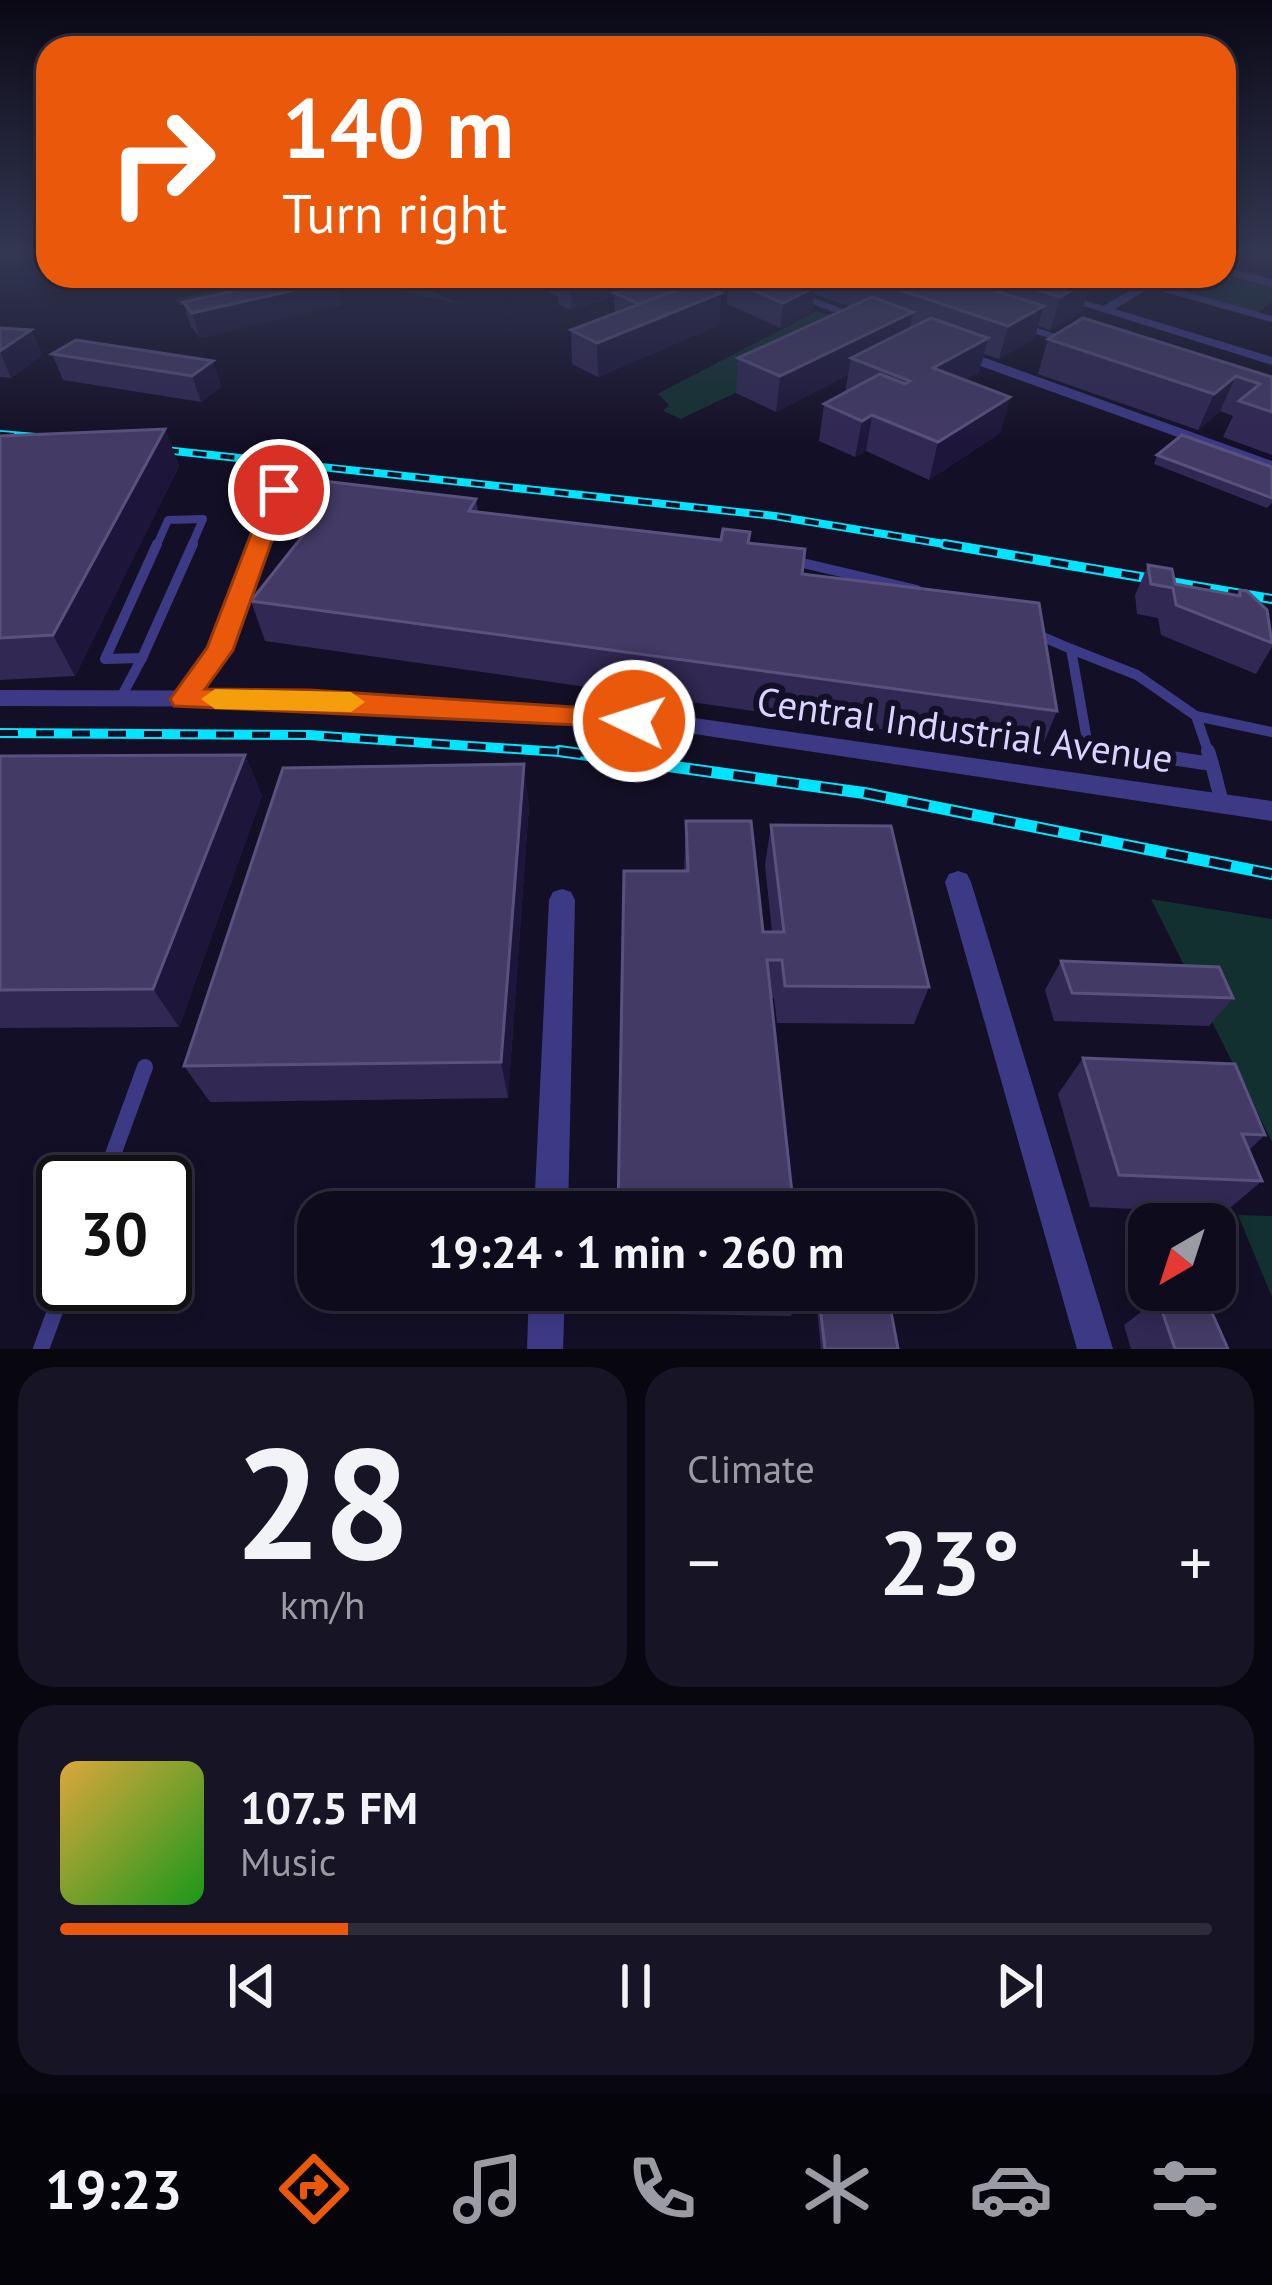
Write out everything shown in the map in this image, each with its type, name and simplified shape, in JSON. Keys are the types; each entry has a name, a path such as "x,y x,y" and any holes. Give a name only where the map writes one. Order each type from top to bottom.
{"street":[{"path":"859,318 876,324"},
{"path":"1131,318 1272,361"},
{"path":"942,348 1272,466"},
{"name":"Central Industrial Avenue","path":"0,698 310,700 680,724 1272,811"},
{"path":"958,882 1095,1349"},
{"path":"552,1191 562,900"},
{"path":"544,1349 546,1311"}],"lane":[{"path":"1014,324 1078,345"},
{"path":"1056,338 1074,327"},
{"path":"184,699 220,650 279,490 327,496"},
{"path":"120,699 143,658 203,519 168,520 105,659 143,658"},
{"path":"775,557 923,591"},
{"path":"1016,625 1151,682 1196,716 1272,732"},
{"path":"1071,649 1088,746 1212,764"},
{"path":"1196,716 1222,803"},
{"path":"113,1155 146,1067"},
{"path":"40,1349 55,1311"}],"green space":[{"path":"804,318 835,318 866,330 681,419 663,411 669,405 658,394"},
{"path":"1151,899 1272,919 1272,1142"},
{"path":"1238,1215 1272,1216 1272,1297"}],"building":[{"path":"603,318 659,318 597,343 571,330"},
{"path":"826,318 901,318 780,376 738,358"},
{"path":"931,318 988,338 933,368 1010,397 938,442 872,415 862,421 824,404 880,374 905,384 910,381 851,358"},
{"path":"984,318 1022,318 1008,326"},
{"path":"1083,318 1272,377 1272,412 1239,401 1260,384 1236,376 1214,394 1048,339"},
{"path":"0,328 31,330 0,351"},
{"path":"76,340 213,361 192,376 52,354"},
{"path":"165,429 53,635 0,638 0,436"},
{"path":"1182,435 1272,467 1272,498 1157,455"},
{"path":"306,479 476,499 469,511 721,540 723,529 750,532 748,543 805,549 802,574 1039,603 1057,711 251,601 312,524 293,521"},
{"path":"1148,565 1172,569 1175,584 1240,596 1240,590 1247,591 1267,610 1272,643 1176,605 1173,588 1151,584"},
{"path":"245,755 153,989 0,990 0,756"},
{"path":"524,764 501,1062 184,1066 283,768"},
{"path":"686,821 751,821 763,932 784,932 771,825 891,826 929,987 785,986 782,960 767,960 792,1191 618,1191 624,871 688,871"},
{"path":"1061,961 1219,967 1233,998 1072,993"},
{"path":"1083,1058 1235,1064 1265,1135 1242,1134 1262,1181 1119,1175"},
{"path":"820,1311 891,1311 898,1349 825,1349"},
{"path":"1162,1311 1211,1311 1228,1349 1175,1349"}],"railway":[{"path":"0,434 48,438"},
{"path":"137,447 775,516 952,545"},
{"path":"944,544 952,545"},
{"path":"952,545 962,547"},
{"path":"952,545 1272,599"},
{"path":"0,733 309,735 573,753"},
{"path":"559,751 573,753"},
{"path":"573,753 589,754"},
{"path":"573,753 864,793 1272,874"}],"slow traffic":[{"path":"215,699 351,702"}],"route":[{"path":"279,490 220,650 184,699 310,700 634,721"}]}
